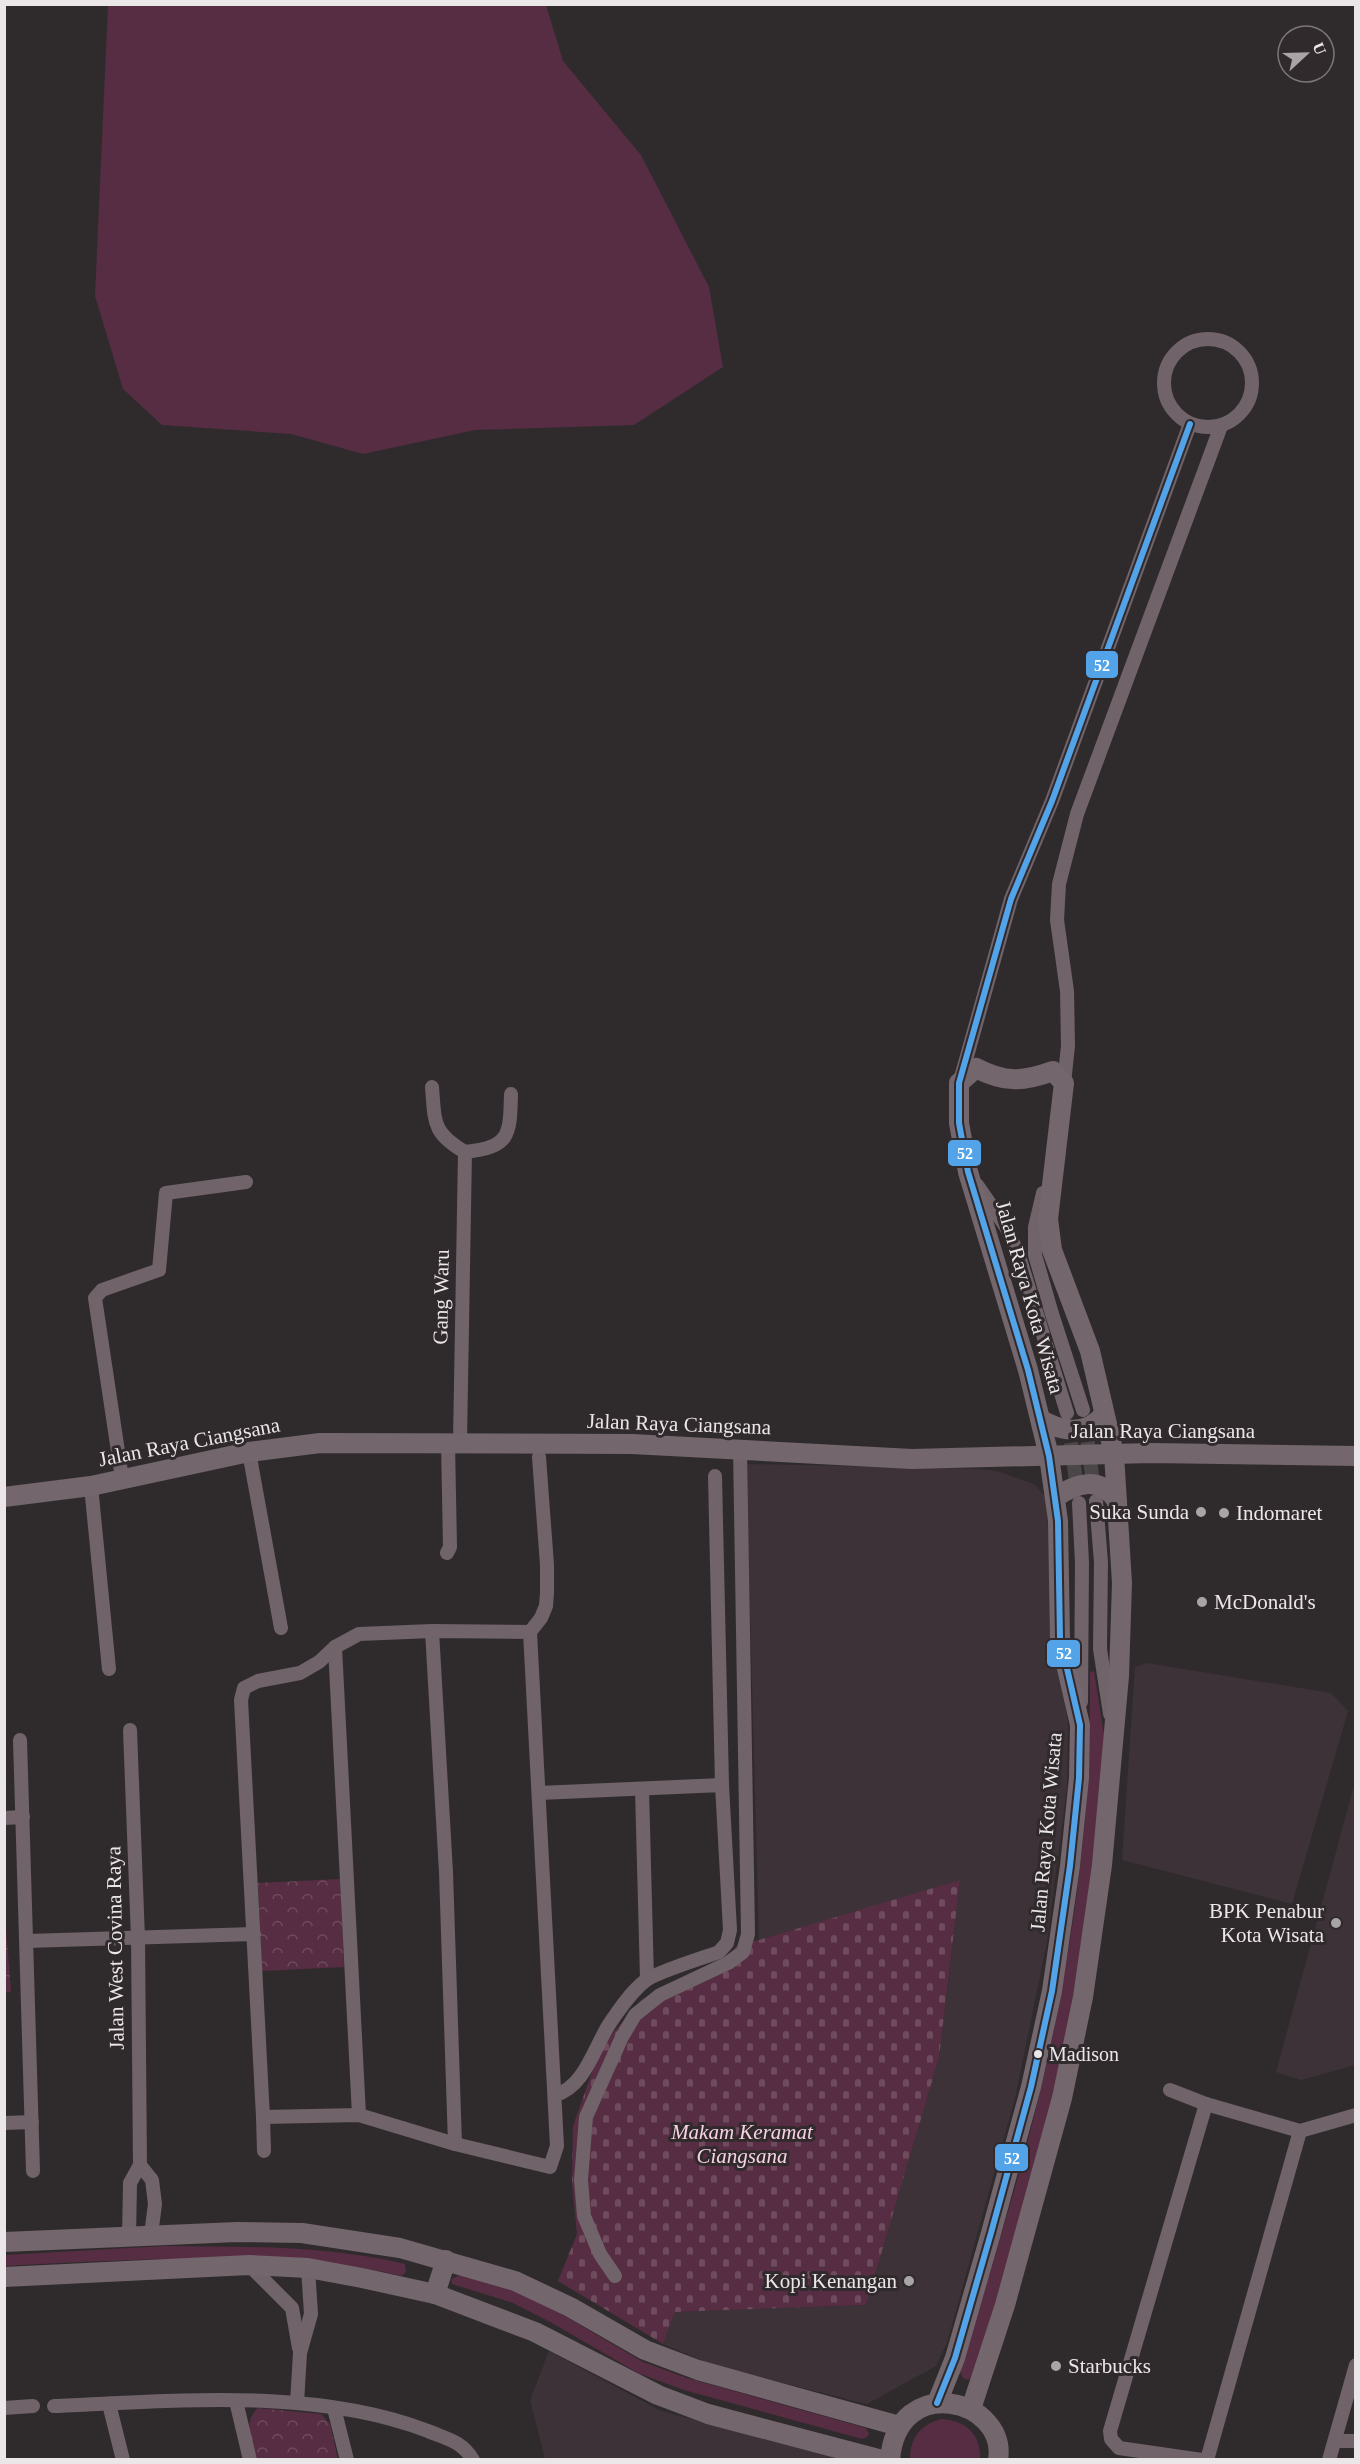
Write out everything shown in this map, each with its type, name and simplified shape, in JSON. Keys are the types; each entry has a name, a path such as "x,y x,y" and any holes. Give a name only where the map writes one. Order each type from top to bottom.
{"street":[{"path":"1205,338 1221,340 1236,348 1248,363 1253,382 1249,401 1238,417 1221,426 1205,428 1190,424 1176,414 1167,400 1163,383 1166,367 1175,352 1189,342 1205,338"},
{"path":"959,1083 1011,899 1052,801 1190,424"},
{"path":"970,1045 976,1068 995,1078 1027,1080 1058,1077 1068,1046 1067,992 1057,920 1059,884 1077,814 1221,426"},
{"path":"959,1083 976,1068"},
{"name":"Jalan Raya Kota Wisata","path":"971,2409 1005,2306 1064,2086 1083,1997 1098,1887 1113,1739 1122,1591 1114,1454 1089,1351 1052,1250 1048,1219 1060,1123 1058,1077"},
{"name":"Jalan Raya Kota Wisata","path":"937,2403 955,2358 991,2233 1031,2087 1052,1991 1070,1866 1080,1725 1060,1638 1058,1521 1049,1456 1028,1370 968,1172 959,1123 959,1083"},
{"path":"432,1087 438,1131 446,1141 465,1152 485,1149 501,1142 510,1128 511,1095"},
{"path":"1060,1123 1035,1227 1035,1255 1083,1410"},
{"name":"Gang Waru","path":"447,1553 450,1547 465,1152"},
{"path":"968,1172 1006,1227 1019,1256 1067,1413"},
{"path":"122,1478 95,1298 102,1290 159,1270 166,1193 246,1182"},
{"path":"1040,1419 1054,1428 1065,1430 1090,1427 1104,1414"},
{"name":"Jalan Raya Ciangsana","path":"4,1497 91,1486 249,1452 320,1443 632,1444 912,1459 1114,1454 1356,1456"},
{"path":"615,2276 600,2254 584,2216 581,2180 586,2117 622,2037 635,2015 660,1995 728,1963 742,1952 748,1934 740,1449"},
{"path":"249,1452 280,1628"},
{"path":"263,2117 359,2115 455,2144 550,2167 557,2146 530,1632 541,1618 548,1593 548,1565 539,1457"},
{"path":"555,2095 569,2089 578,2079 609,2025 628,1998 647,1979 718,1952 727,1943 730,1929 722,1785 715,1476"},
{"path":"1055,1498 1067,1489 1080,1485 1100,1484 1110,1490 1117,1501"},
{"path":"91,1486 109,1669"},
{"path":"1096,1501 1101,1562 1100,1649 1113,1739"},
{"path":"1079,1503 1082,1563 1080,1725"},
{"path":"264,2151 241,1700 244,1688 258,1681 300,1672 319,1662 335,1647 359,1634 432,1631 530,1632"},
{"path":"432,1631 446,1872 455,2144"},
{"path":"335,1647 359,2115"},
{"name":"Jalan West Covina Raya","path":"129,2237 130,2183 140,2165 138,1938 130,1730"},
{"path":"20,1740 33,2171"},
{"path":"539,1793 722,1785"},
{"path":"642,1789 647,1979"},
{"path":"4,1818 23,1817"},
{"path":"27,1941 254,1934"},
{"path":"1170,2090 1206,2104 1300,2131 1356,2115"},
{"path":"1202,2460 1119,2448 1111,2439 1110,2431 1206,2104"},
{"path":"4,2123 32,2122"},
{"path":"1207,2460 1300,2131"},
{"name":"Jalan West Covina Raya","path":"140,2165 152,2180 155,2204 151,2235"},
{"path":"4,2242 237,2232 302,2233 400,2248 515,2281 570,2307 645,2350 698,2370 899,2426"},
{"path":"435,2294 446,2260"},
{"path":"4,2277 249,2265 308,2268 435,2294 535,2332 658,2395 708,2414 882,2460"},
{"path":"249,2265 292,2308 300,2353"},
{"path":"297,2403 300,2353 311,2314 308,2268"},
{"path":"1329,2460 1356,2366"},
{"path":"54,2406 181,2399 297,2403 403,2421 463,2445 473,2460"},
{"path":"236,2401 250,2460"},
{"path":"890,2460 892,2444 899,2426 909,2415 922,2407 937,2403 954,2403 971,2409 985,2421 995,2437 998,2460"},
{"path":"109,2404 123,2460"},
{"path":"4,2408 33,2406"},
{"path":"334,2408 346,2460"},
{"path":"1335,2441 1356,2441"}],"shaded area":[{"path":"746,1464 979,1469 997,1471 1034,1484 1045,1496 1050,1548 1050,1647 1064,1689 1068,1726 1067,1788 1047,1942 1015,2098 947,2343 936,2366 867,2404 715,2366 663,2344 675,2312 866,2305 939,2058 960,1881 759,1940"},
{"path":"1147,1663 1331,1693 1348,1711 1292,1904 1122,1860 1135,1667"},
{"name":"BPK Penabur Kota Wisata","path":"1355,1782 1355,2065 1301,2080 1276,2072"},
{"path":"549,2351 661,2411 841,2459 545,2459 530,2400"}],"green space":[{"path":"108,5 546,5 563,61 641,155 709,287 723,367 634,425 475,430 363,454 291,434 162,425 123,389 95,296"},
{"path":"1094,1671 1104,1735 1092,1878 1073,1997 1054,2096 976,2374 968,2380 963,2378 960,2372 1030,2131 1065,1970 1083,1839 1089,1754 1090,1672"},
{"path":"340,1879 344,1967 262,1971 258,1883"},
{"name":"Makam Keramat Ciangsana","path":"960,1880 939,2058 866,2305 675,2312 663,2344 558,2281 577,2234 572,2182 573,2126 601,2047 641,2000 722,1964 739,1943 759,1940"},
{"path":"4,1903 11,1992 4,1992"},
{"path":"165,2246 286,2248 346,2253 405,2264 406,2272 402,2276 339,2265 233,2259 5,2266 5,2255"},
{"path":"461,2275 517,2292 558,2312 643,2362 687,2378 866,2428 869,2434 862,2439 684,2390 638,2373 513,2303 452,2284 451,2279"},
{"path":"258,2408 321,2414 330,2424 338,2459 257,2459 250,2426 253,2413"},
{"path":"941,2419 957,2422 970,2430 978,2442 980,2459 910,2459 910,2451 918,2433 927,2425"}],"tunnel":[{"path":"1085,1421 1094,1491"},
{"path":"1068,1422 1078,1495"}],"transit line":[{"name":"52","path":"937,2403 955,2358 991,2233 1031,2087 1052,1991 1070,1866 1079,1778 1080,1725 1060,1638 1058,1521 1049,1456 1028,1370 968,1172 959,1123 959,1083 1011,899 1052,801 1190,424"}],"place":[{"name":"Suka Sunda","path":"1201,1512"},
{"name":"Indomaret","path":"1224,1513"},
{"name":"McDonald's","path":"1202,1602"},
{"name":"BPK Penabur Kota Wisata","path":"1336,1923"},
{"name":"Madison","path":"1038,2054"},
{"name":"Kopi Kenangan","path":"909,2281"},
{"name":"Starbucks","path":"1056,2366"}]}
